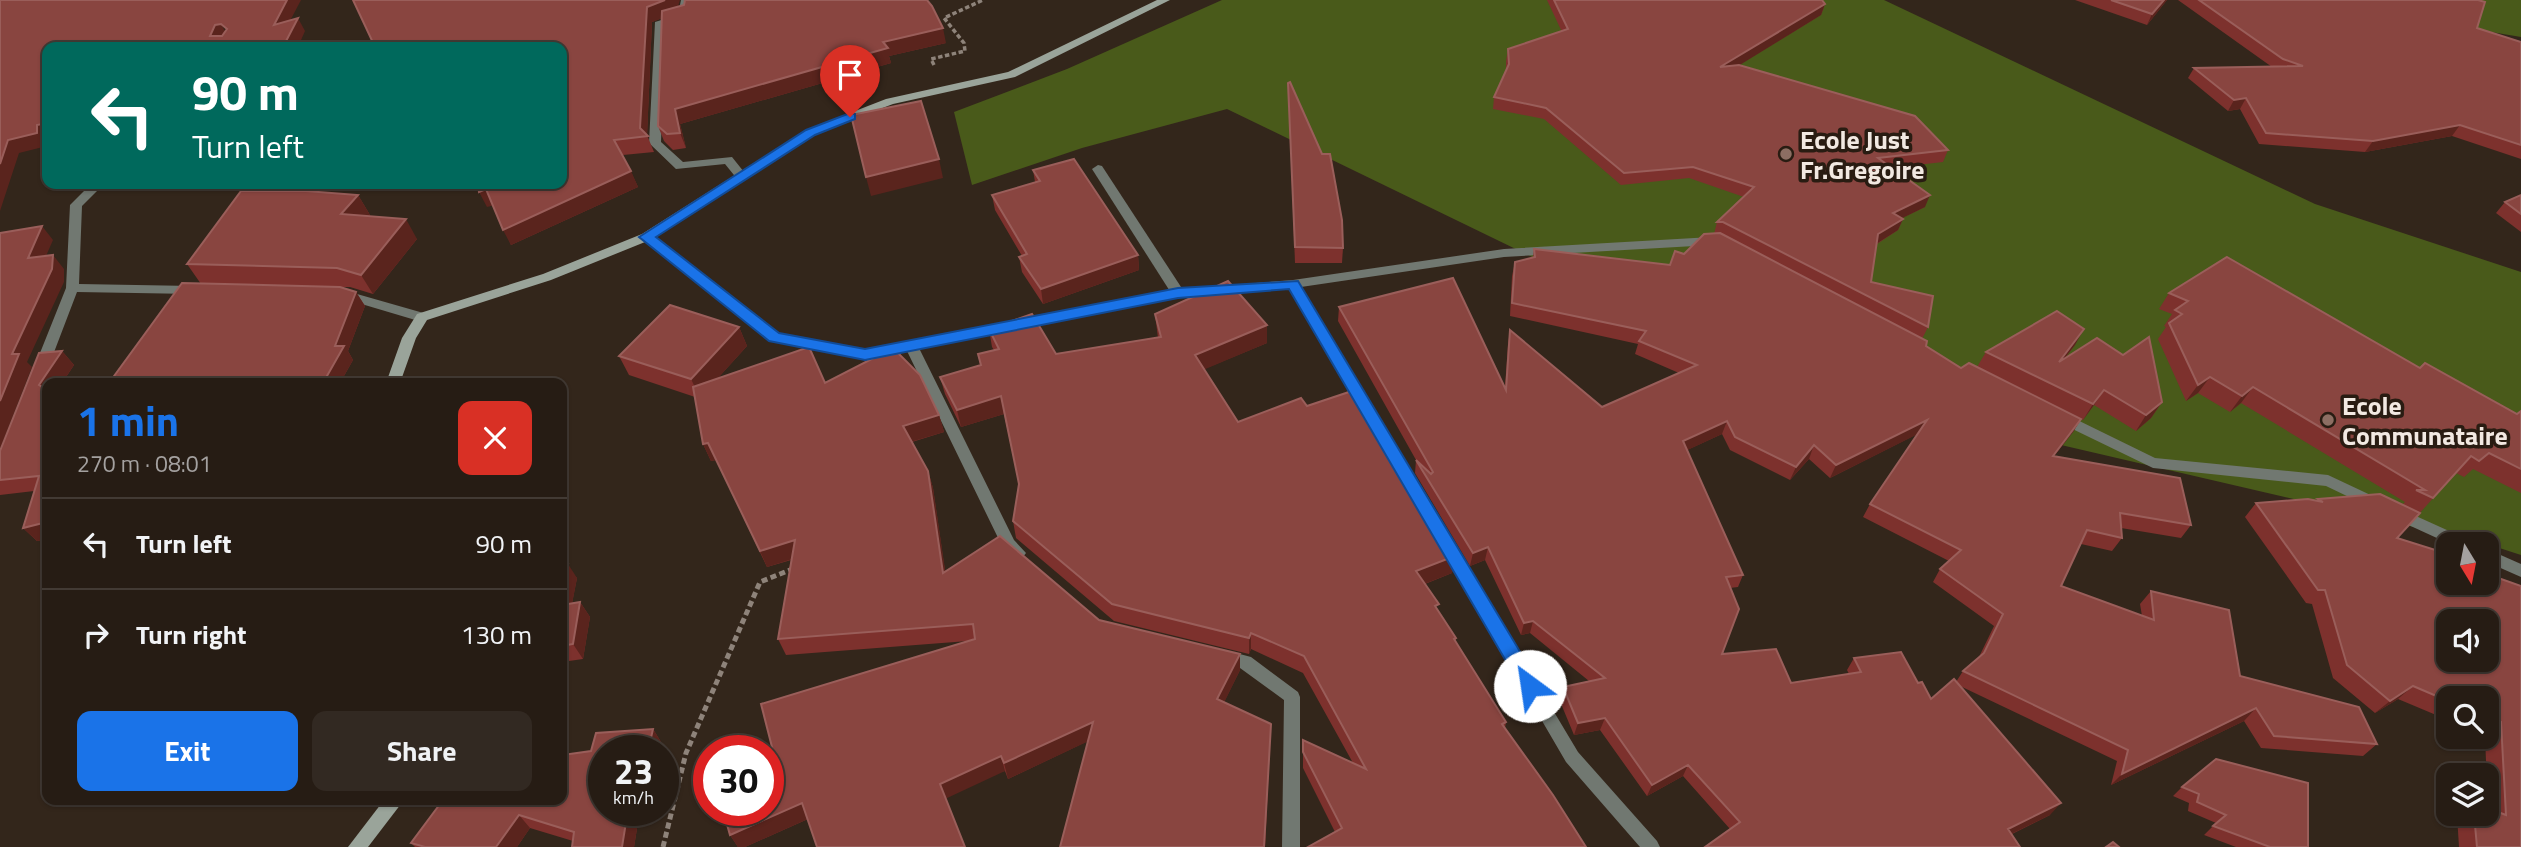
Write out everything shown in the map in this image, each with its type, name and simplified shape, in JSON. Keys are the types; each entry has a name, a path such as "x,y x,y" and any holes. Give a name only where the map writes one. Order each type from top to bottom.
{"street":[{"path":"686,0 683,17 660,22 655,143 680,166 728,160 742,177"},
{"path":"322,293 350,294 422,317 547,277 646,237 810,132 890,101 1011,75 1165,0"},
{"path":"1098,169 1178,293"},
{"path":"33,388 72,288 76,205 93,189"},
{"path":"646,237 775,337 865,354 912,347 1178,293 1293,284 1504,253 1718,240 1730,247"},
{"path":"1293,284 1377,426"},
{"path":"72,288 211,291"},
{"path":"395,378 409,338 422,317"},
{"path":"912,347 1008,544 1028,561"},
{"path":"2042,408 2153,463 2328,481 2437,532"},
{"path":"1439,532 1572,757 1651,847"},
{"path":"2499,561 2521,571"},
{"path":"1207,653 1245,662 1292,697 1291,847"},
{"path":"356,847 391,805"}],"path":[{"path":"948,89 930,59 965,51 964,43 944,18 983,0"},
{"path":"663,847 686,752 760,582 797,567"}],"green space":[{"path":"1222,0 1884,0 2315,204 2521,272 2521,555 2499,548 2499,532 2436,532 1790,382 1227,109 1082,148 972,185 954,112 1067,69"},
{"path":"2301,0 2521,0 2521,37"}],"building":[{"path":"0,0 287,0 274,25 298,18 286,42 42,42 42,124 37,125 37,133 8,140 0,164","holes":["221,24 227,29 222,36 210,36 215,25"]},
{"path":"353,0 665,0 647,7 640,128 648,136 614,140 631,171 503,230 486,189 567,189 567,42 373,42"},
{"path":"685,0 927,0 943,28 883,42 888,48 838,62 837,60 829,65 675,109 680,133 667,134 658,126 662,11 684,5"},
{"path":"1554,0 1822,0 1825,4 1720,67 1739,65 1915,116 1948,150 1878,158 1930,195 1893,213 1903,219 1878,234 1871,282 1933,296 1928,327 1723,222 1717,222 1754,187 1693,167 1624,173 1546,108 1494,97 1509,64 1508,49 1568,29"},
{"path":"2111,0 2164,0 2152,14"},
{"path":"2199,0 2485,2 2477,28 2521,42 2521,145 2460,125 2373,141 2266,133 2246,98 2234,100 2194,68 2303,66 2283,59"},
{"path":"1290,82 1322,154 1330,154 1342,220 1343,248 1295,247"},
{"path":"921,101 939,159 866,177 851,115"},
{"path":"1074,159 1138,255 1041,289 1019,257 1027,254 992,195 1040,181 1033,170"},
{"path":"241,191 306,191 358,195 341,214 406,219 361,275 337,268 187,264"},
{"path":"2521,195 2521,214 2505,202"},
{"path":"42,226 28,258 53,255 52,269 12,354 19,354 0,401 0,233"},
{"path":"1720,233 1927,341 1926,346 1961,368 1969,363 2081,419 2053,456 2180,478 2191,525 2120,513 2122,538 2087,530 2061,586 2154,620 2151,591 2229,610 2240,676 2359,707 2377,744 2274,736 2256,708 2122,774 2128,750 1963,671 1984,653 2003,614 1940,569 1961,550 1870,504 1927,420 1836,465 1814,445 1796,467 1735,437 1727,421 1683,441 1743,575 1726,577 1739,609 1722,654 1776,649 1791,683 1861,672 1854,658 1901,652 1918,683 1922,682 1931,699 1954,679 2061,803 2008,829 2020,847 1705,847 1740,822 1688,765 1652,785 1605,718 1578,723 1563,687 1605,678 1533,621 1524,623 1488,547 1473,553 1416,460 1431,474 1433,472 1339,307 1453,278 1506,390 1510,330 1602,407 1697,365 1639,341 1646,331 1512,303 1515,262 1535,257 1534,249 1670,265 1675,251 1684,254 1704,234"},
{"path":"2227,257 2420,368 2425,363 2517,414 2521,411 2521,469 2489,453 2479,461 2471,456 2433,498 2416,490 2425,490 2253,387 2242,396 2210,377 2198,385 2169,323 2182,314 2175,310 2188,301 2169,293"},
{"path":"1228,281 1267,325 1195,355 1238,422 1301,398 1307,406 1352,391 1365,405 1455,556 1416,571 1439,604 1435,606 1506,722 1502,724 1586,847 1308,847 1342,828 1303,752 1303,740 1366,769 1304,656 1251,633 1249,638 1112,604 1013,521 1019,484 1001,396 957,410 940,377 981,365 978,354 999,349 989,329 1032,314 1056,354 1161,337 1155,314"},
{"path":"182,283 340,287 356,292 335,346 344,346 326,378 113,378"},
{"path":"670,305 739,327 691,379 619,356"},
{"path":"2057,311 2084,329 2059,362 2097,338 2123,355 2149,337 2162,402 2146,415 2104,390 2093,404 1986,352"},
{"path":"809,347 825,383 893,348 920,375 939,415 903,426 928,471 943,573 1000,536 1099,620 1240,654 1217,699 1271,724 1264,847 1060,847 1093,722 1004,763 1001,756 940,784 965,847 817,847 802,803 784,811 784,735 769,735 761,704 975,639 973,624 778,639 795,540 760,551 708,443 703,444 693,387"},
{"path":"62,351 39,385 42,387 42,523 23,528 39,476 0,480 0,451 39,353"},
{"path":"2380,494 2420,513 2397,538 2436,550 2436,595 2499,595 2499,578 2521,586 2521,847 2477,847 2475,826 2499,826 2499,812 2506,815 2499,686 2436,686 2436,696 2413,686 2390,701 2347,665 2325,590 2318,590 2256,503 2308,499 2323,502 2318,499"},
{"path":"580,602 573,644 567,645 567,604"},
{"path":"653,729 652,735 596,733"},
{"path":"588,751 588,826 625,826 622,847 572,847 574,832 519,815 496,847 425,847 411,843 439,805 567,805 567,754"},
{"path":"2216,759 2308,783 2308,847 2270,847 2213,826 2226,815 2197,802 2199,794 2182,787"},
{"path":"727,826 750,826 730,835"},
{"path":"2113,842 2119,847 2106,847"}],"place":[{"name":"Ecole Just Fr.Gregoire","path":"1786,154"},
{"name":"Ecole Communataire","path":"2328,420"}],"route":[{"path":"850,117 810,132 646,237 775,337 865,354 912,347 1178,293 1293,284 1530,686"}]}
